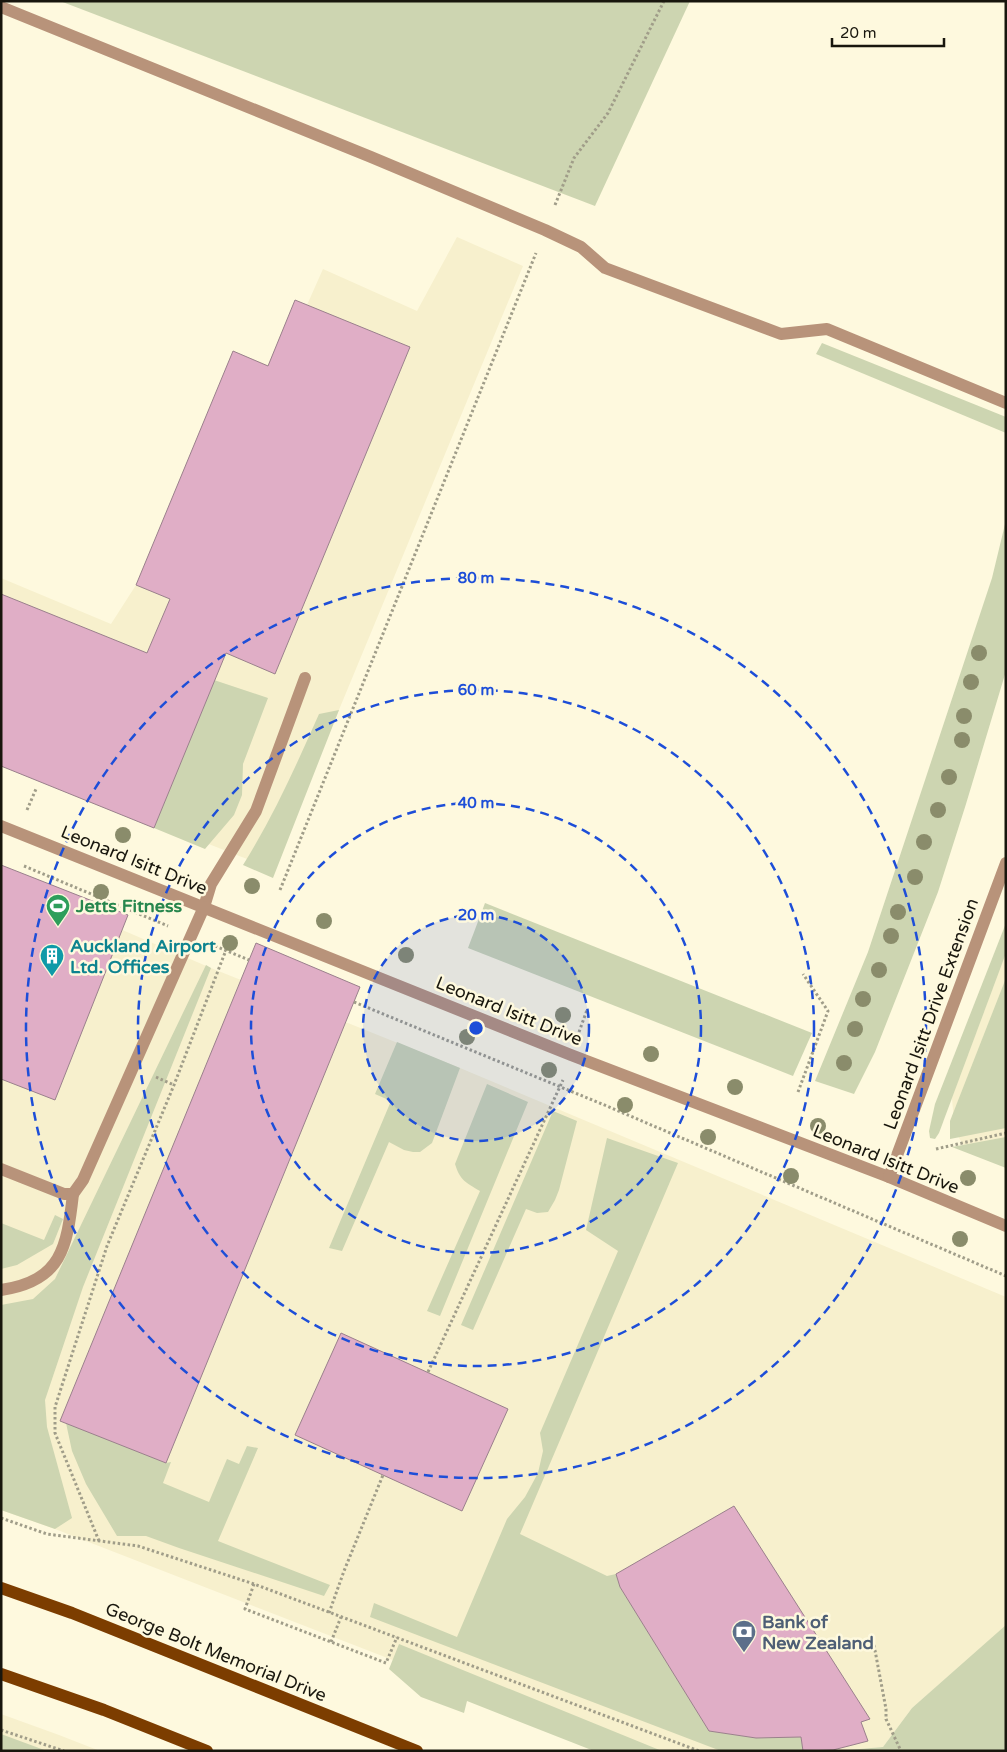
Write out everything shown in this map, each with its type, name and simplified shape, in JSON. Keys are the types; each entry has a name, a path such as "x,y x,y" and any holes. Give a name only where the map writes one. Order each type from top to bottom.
{"main road":[{"name":"George Bolt Memorial Drive","path":"1,1588 81,1617 418,1751"},
{"path":"1,1674 104,1710 207,1751"}],"street":[{"path":"1,7 371,156 545,230 581,247 605,268 781,334 827,329 1006,403"},
{"path":"1,1290 31,1283 48,1272 62,1250 69,1228 73,1194 84,1180 204,907 211,884 256,811 305,678"},
{"name":"Leonard Isitt Drive","path":"1,826 571,1056 888,1177 1006,1226"},
{"name":"Leonard Isitt Drive Extension","path":"888,1177 1006,863"},
{"path":"1,1169 64,1194 73,1194"}],"path":[{"path":"280,890 574,158 608,113 664,1"},
{"path":"16,863 249,960"},
{"path":"99,1541 55,1433 55,1407 107,1246 174,1085 226,950"},
{"path":"798,1092 828,1011 802,974"},
{"path":"354,1002 1006,1276"},
{"path":"428,1372 560,1087 587,1010"},
{"path":"936,1149 1006,1133"},
{"path":"330,1613 344,1571 383,1475"},
{"path":"1,1518 47,1534 138,1546 254,1584 699,1751"},
{"path":"254,1584 245,1609 386,1663 397,1637"},
{"path":"331,1642 341,1617"},
{"path":"874,1645 886,1719 901,1751"},
{"path":"1,1730 64,1751"}],"shaded area":[{"path":"457,237 523,266 273,869 1,763 1,578 111,624 136,585 233,351 268,365 295,300 307,305 323,269 417,311"},
{"path":"1,878 211,968 460,1068 1006,1297 1005,1627 912,1708 883,1747 836,1751 627,1751 55,1529 1,1510"},
{"path":"1006,945 1006,1163 965,1148 955,1131 951,1088"},
{"path":"1,1714 59,1735 100,1751 1,1751"}],"green space":[{"path":"60,1 690,1 595,206"},
{"path":"822,343 1006,417 1006,433 816,354"},
{"path":"1006,520 1006,671 938,892 875,1052 854,1094 815,1081 868,952 992,578"},
{"path":"214,680 268,698 243,764 242,795 234,815 205,849 154,828"},
{"path":"339,710 273,878 243,865 274,810 319,714"},
{"path":"485,903 812,1033 793,1076 468,948"},
{"path":"1006,923 1006,953 939,1133 935,1139 930,1138 929,1131 935,1104"},
{"path":"206,965 211,968 83,1287 45,1400 47,1427 72,1518 55,1529 1,1510 1,1305 33,1299 55,1279"},
{"path":"1006,978 1006,1128 950,1139 950,1121"},
{"path":"397,1042 460,1068 432,1143 420,1152 413,1152 404,1150 389,1142 342,1251 329,1248 391,1101 375,1094"},
{"path":"487,1084 528,1102 440,1316 427,1311 480,1191 464,1180 455,1164"},
{"path":"553,1111 577,1121 559,1190 548,1212 537,1213 526,1209 473,1330 461,1325"},
{"path":"1006,1137 1006,1168 952,1147"},
{"path":"607,1138 678,1163 520,1534 607,1576 616,1574 620,1587 709,1731 756,1738 801,1736 803,1751 721,1751 370,1617 374,1603 457,1637 507,1519 525,1497 538,1473 543,1451 540,1433 618,1251 586,1230"},
{"path":"55,1215 63,1219 53,1244 17,1265 1,1269 1,1223 44,1240"},
{"path":"66,1423 166,1463 171,1462 163,1483 209,1502 227,1459 239,1464 247,1446 258,1448 218,1541 330,1585 324,1596 146,1536 117,1536 86,1484 72,1451"},
{"path":"1006,1625 1006,1751 836,1751 883,1747 912,1708"},
{"path":"399,1644 662,1751 594,1751 467,1701 464,1713 421,1697 389,1669"},
{"path":"1,1734 47,1751 1,1751"}],"building":[{"path":"295,300 410,347 275,674 226,653 154,828 1,766 1,594 147,653 170,599 136,585 233,351 268,366"},
{"name":"Auckland Airport Ltd. Offices","path":"1,865 128,915 55,1100 1,1079"},
{"path":"256,943 360,987 166,1463 60,1421"},
{"path":"341,1333 508,1409 462,1511 295,1435"},
{"name":"Bank of New Zealand","path":"734,1506 870,1719 861,1722 868,1741 833,1750 803,1751 801,1737 756,1738 709,1731 620,1587 616,1574"}],"place":[{"name":"Jetts Fitness","path":"58,927"},
{"name":"Auckland Airport Ltd. Offices","path":"52,977"},
{"name":"Bank of New Zealand","path":"744,1653"}]}
